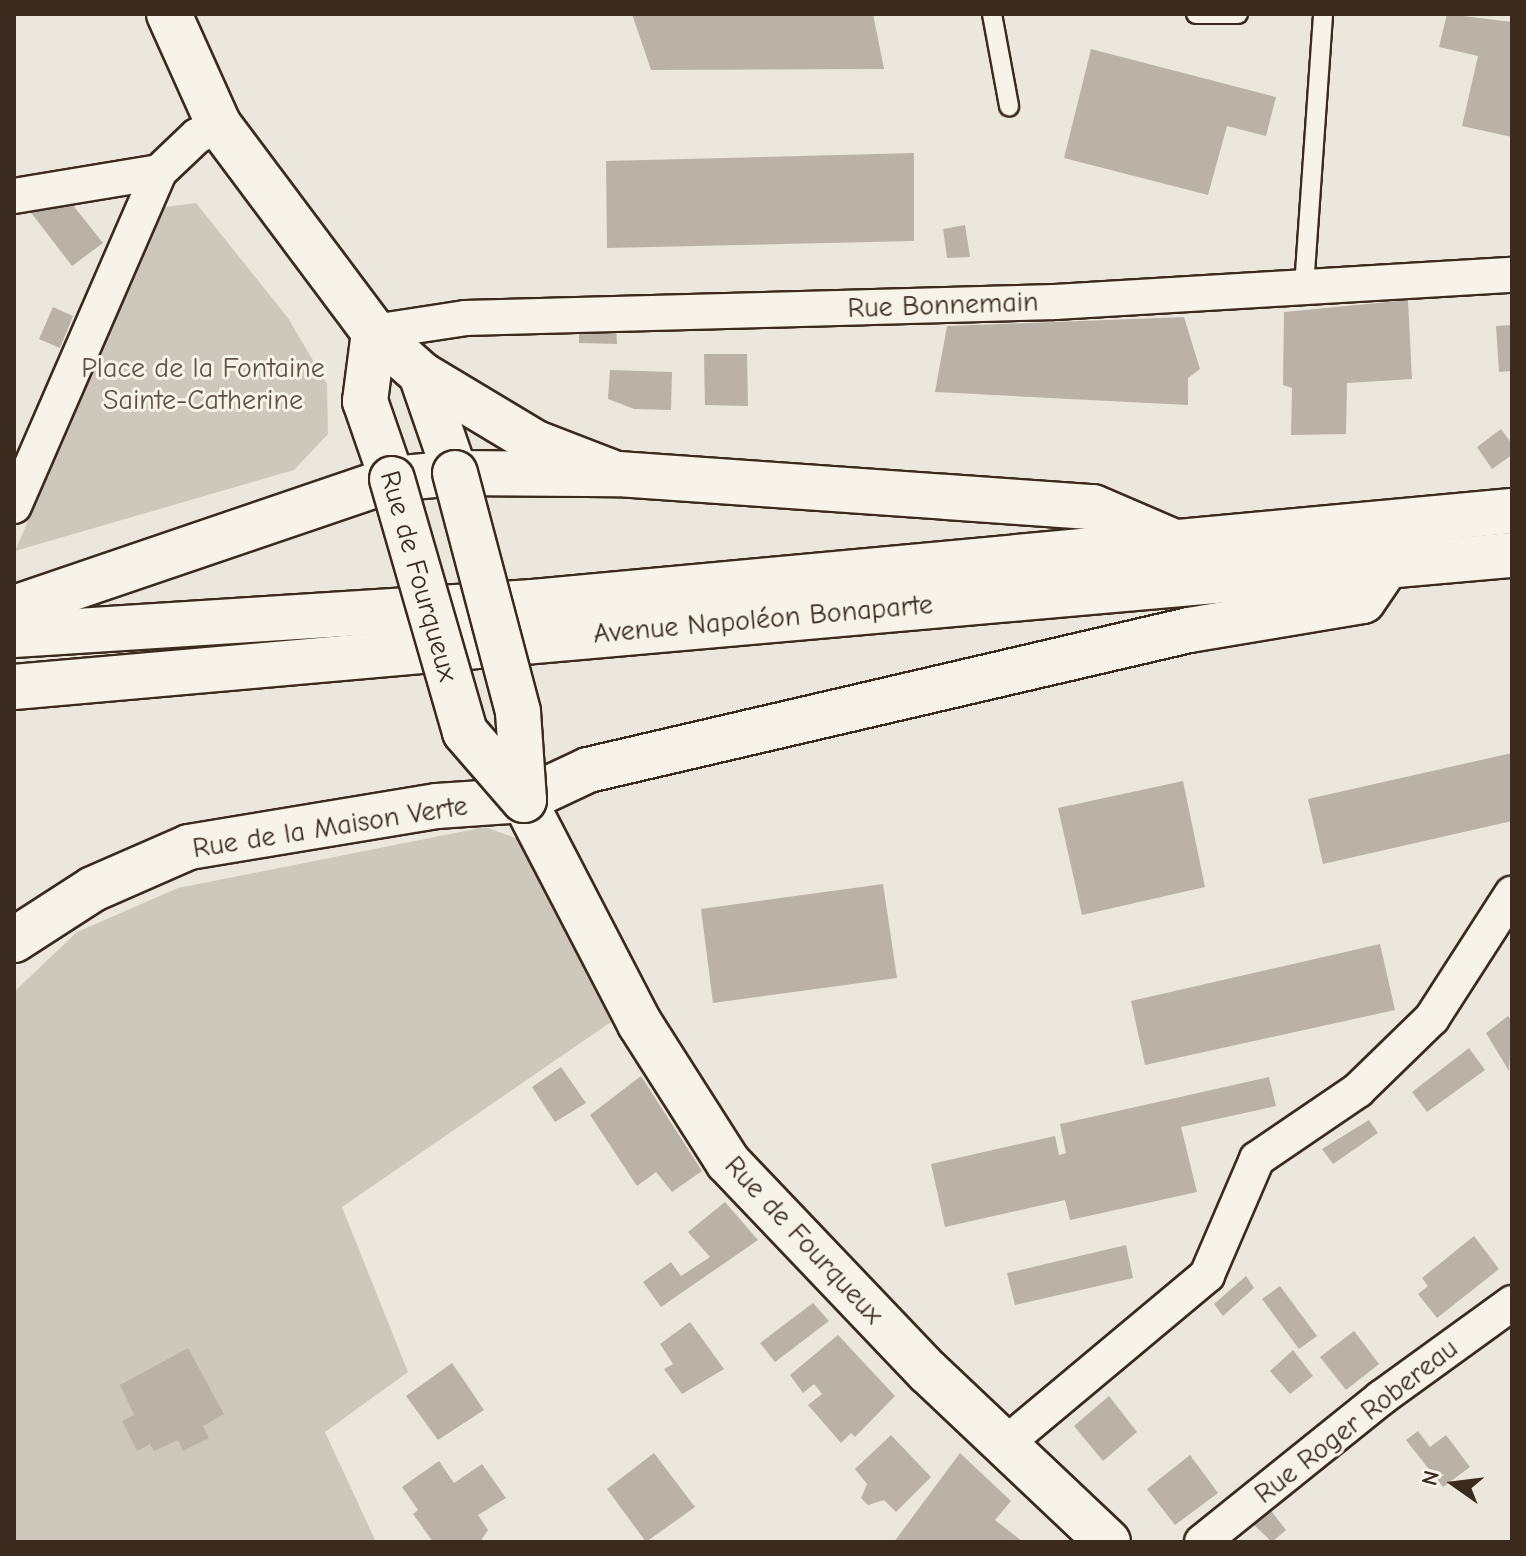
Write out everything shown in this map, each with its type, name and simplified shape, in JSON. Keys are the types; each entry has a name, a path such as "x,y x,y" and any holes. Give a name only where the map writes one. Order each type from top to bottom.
{"main road":[{"name":"Rue de Fourqueux","path":"169,14 219,125 374,332 421,374 455,473 518,712 524,800"},
{"name":"Rue de Fourqueux","path":"374,332 365,401 392,479 465,732 524,800 640,1024 728,1162 1004,1445 1108,1542"},
{"path":"421,374 536,443 618,474"},
{"path":"14,608 392,479 455,473 618,474 1093,507 1174,542"},
{"name":"Avenue Napoléon Bonaparte","path":"14,635 533,602 1512,511"},
{"name":"Avenue Napoléon Bonaparte","path":"14,687 1512,555"},
{"path":"524,800 588,770 1189,630 1363,601 1386,567"},
{"name":"Rue de la Maison Verte","path":"14,940 93,889 189,847 437,806 524,800"}],"street":[{"path":"14,506 159,172 197,136 219,125"},
{"path":"14,196 159,172"},
{"name":"Rue Bonnemain","path":"374,332 465,318 1055,302 1512,275"},
{"path":"1004,1445 1207,1275 1257,1159 1358,1090 1432,1018 1512,894"},
{"name":"Rue Roger Robereau","path":"1202,1542 1381,1398 1512,1303"}],"lane":[{"path":"992,14 1009,106"},
{"path":"1196,14 1238,14"},
{"path":"1304,287 1323,14"}],"green space":[{"name":"Place de la Fontaine Sainte-Catherine","path":"196,203 288,318 327,384 328,434 294,470 15,551 164,207"},
{"path":"485,827 527,842 538,879 611,1022 342,1207 408,1372 325,1432 376,1542 14,1542 14,992 77,932 178,888"}],"building":[{"path":"632,14 873,14 884,69 651,70"},
{"path":"1447,14 1512,22 1512,137 1462,126 1478,56 1439,47"},
{"path":"1091,49 1276,97 1266,136 1227,126 1208,195 1064,158"},
{"path":"914,153 914,241 607,248 606,161"},
{"path":"72,204 103,243 72,266 29,210"},
{"path":"965,225 970,257 947,258 943,229"},
{"path":"1408,300 1412,379 1347,383 1346,434 1291,435 1292,388 1283,385 1284,312"},
{"path":"53,307 73,316 60,348 39,339"},
{"path":"1184,317 1200,369 1188,378 1188,405 935,392 947,326"},
{"path":"616,322 617,344 579,343 579,323"},
{"path":"1512,325 1512,371 1499,372 1496,326"},
{"path":"704,354 747,354 748,406 705,405"},
{"path":"610,370 672,372 671,410 634,409 608,399"},
{"path":"1501,429 1512,444 1512,455 1492,469 1477,447"},
{"path":"1512,753 1512,821 1323,864 1308,799"},
{"path":"1183,781 1205,887 1082,915 1058,808"},
{"path":"883,884 897,978 713,1003 701,909"},
{"path":"1380,944 1395,1010 1145,1065 1131,1001"},
{"path":"1508,1016 1512,1021 1509,1071 1486,1033"},
{"path":"1469,1048 1485,1070 1427,1112 1412,1092"},
{"path":"561,1067 586,1103 555,1122 532,1087"},
{"path":"641,1076 702,1171 672,1192 656,1172 637,1186 590,1115"},
{"path":"1269,1077 1276,1106 1181,1127 1197,1192 1070,1220 1065,1200 945,1227 931,1164 1055,1136 1059,1155 1066,1153 1060,1124"},
{"path":"1369,1120 1378,1133 1333,1164 1322,1149"},
{"path":"725,1202 758,1240 661,1307 643,1282 671,1262 681,1276 710,1257 688,1232"},
{"path":"1474,1236 1499,1269 1437,1318 1418,1294 1428,1286 1422,1278"},
{"path":"1126,1245 1133,1278 1015,1305 1007,1273"},
{"path":"1246,1276 1254,1288 1223,1316 1214,1304"},
{"path":"1280,1286 1317,1336 1299,1349 1262,1299"},
{"path":"813,1303 829,1321 775,1362 760,1343"},
{"path":"690,1322 724,1369 682,1394 664,1369 673,1364 660,1344"},
{"path":"1354,1331 1379,1364 1346,1390 1320,1357"},
{"path":"838,1335 895,1396 855,1437 851,1433 841,1443 808,1405 822,1394 814,1384 803,1393 790,1375"},
{"path":"188,1348 224,1414 203,1426 209,1438 183,1451 178,1440 154,1451 150,1444 137,1451 122,1421 134,1415 120,1385"},
{"path":"1293,1350 1313,1376 1290,1394 1270,1371"},
{"path":"452,1363 484,1410 438,1440 406,1396"},
{"path":"1109,1396 1137,1432 1103,1461 1074,1426"},
{"path":"1418,1431 1430,1447 1446,1435 1470,1467 1443,1487 1406,1440"},
{"path":"891,1435 931,1477 896,1512 884,1500 868,1505 861,1498 867,1484 855,1469"},
{"path":"654,1453 695,1507 646,1542 607,1489"},
{"path":"960,1453 1011,1501 995,1520 1023,1542 894,1542"},
{"path":"1190,1455 1218,1493 1175,1525 1147,1489"},
{"path":"439,1461 454,1483 482,1464 506,1498 478,1515 488,1530 480,1542 433,1542 413,1514 418,1510 402,1487"},
{"path":"1268,1507 1286,1530 1272,1542 1252,1523"}]}
